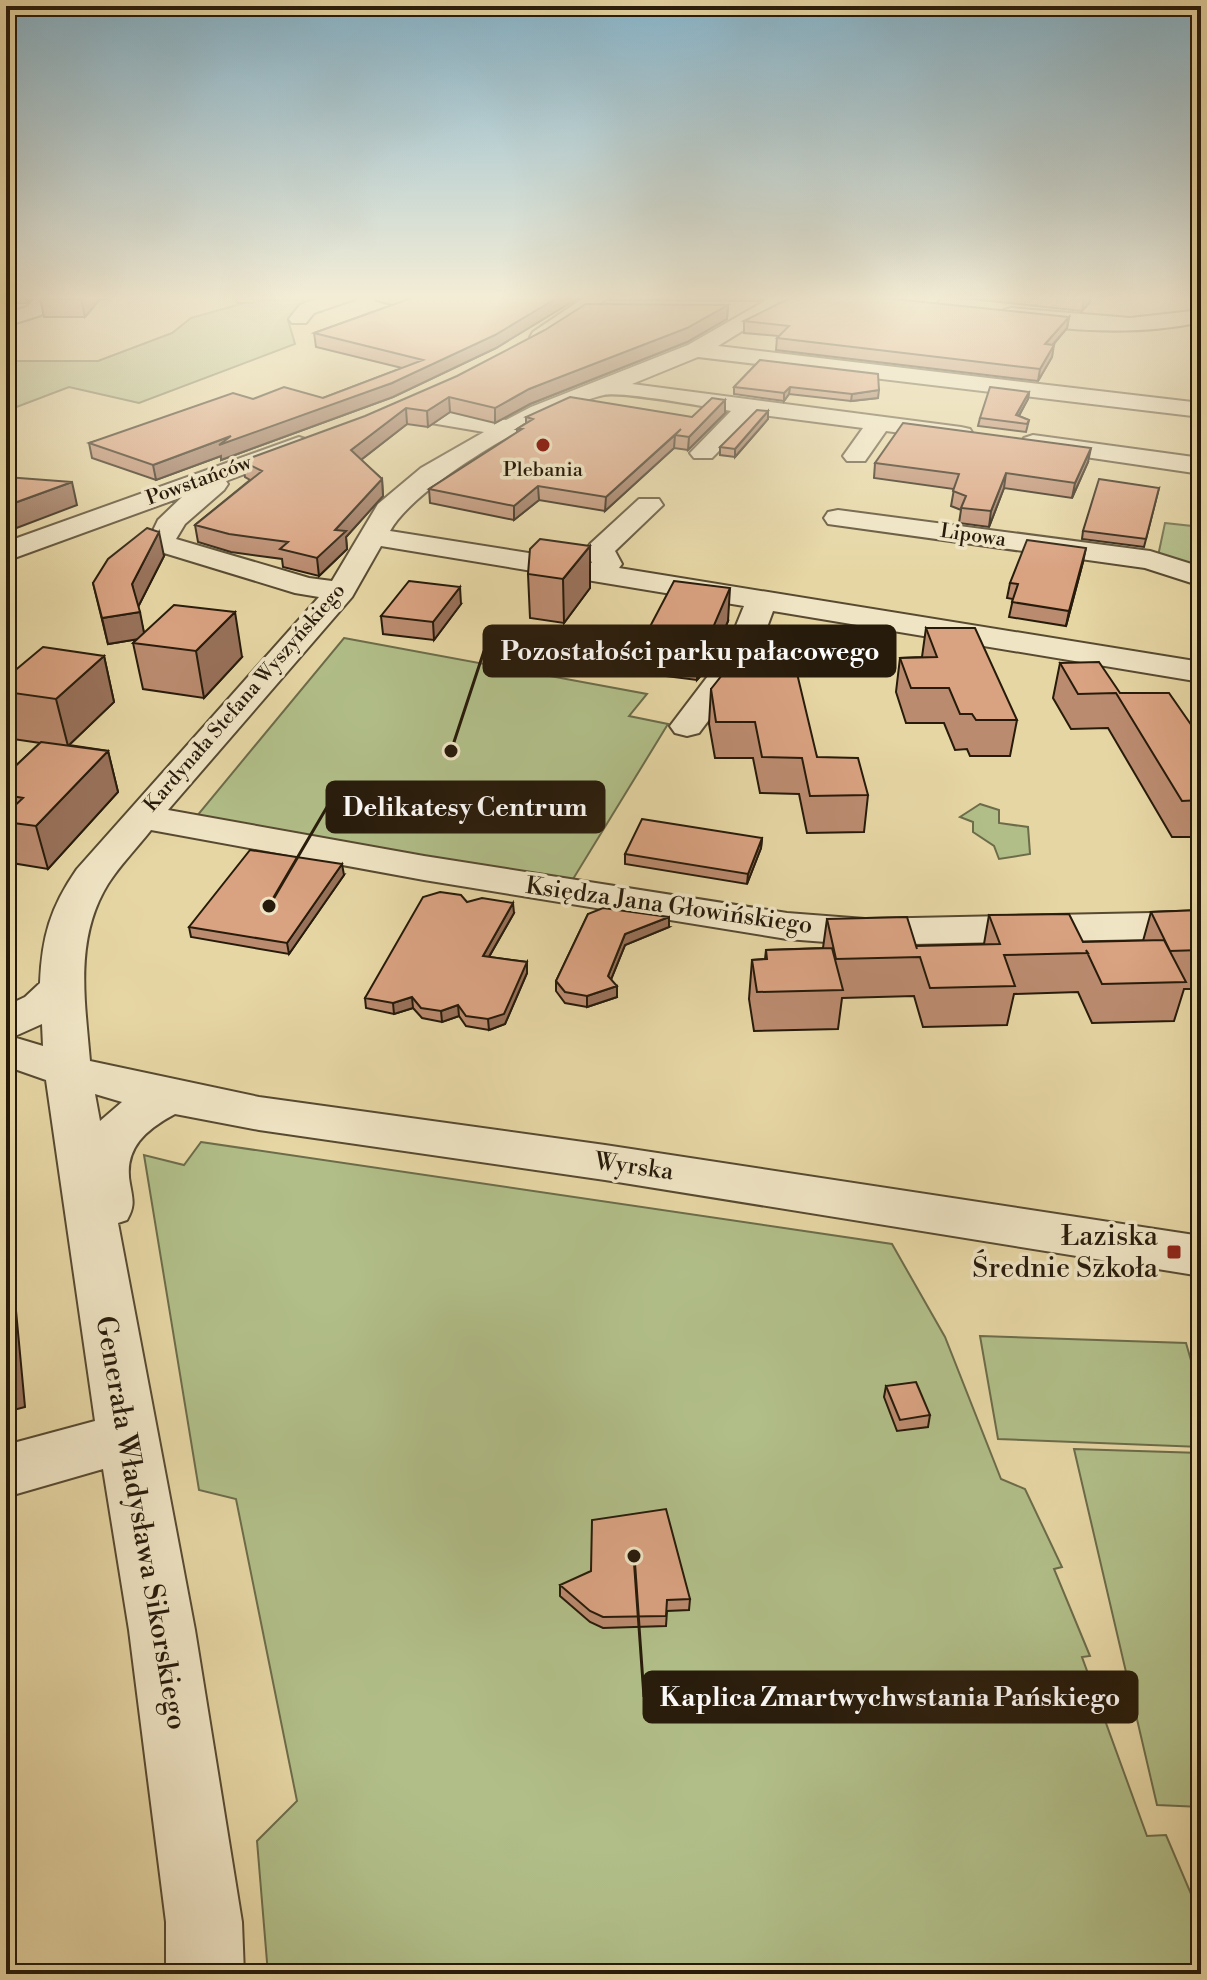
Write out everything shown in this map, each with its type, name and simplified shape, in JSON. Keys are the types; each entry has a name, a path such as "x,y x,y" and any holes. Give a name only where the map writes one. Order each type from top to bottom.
{"street":[{"name":"Kardynała Stefana Wyszyńskiego","path":"68,1073 62,987 63,943 77,903 91,878 341,591 388,510 430,474 509,428 602,387"},
{"path":"606,387 1201,466"},
{"path":"1011,387 1201,410"},
{"path":"703,453 749,406"},
{"path":"434,417 509,428"},
{"path":"856,456 880,423"},
{"name":"Powstańców","path":"6,552 328,434"},
{"path":"232,469 171,522 161,536 161,543 306,587 341,591"},
{"path":"600,573 607,564 600,550 649,505"},
{"name":"Lipowa","path":"838,518 1150,560 1201,577"},
{"path":"371,536 1201,672"},
{"path":"478,584 504,558"},
{"path":"1147,579 1201,586"},
{"path":"687,726 740,657 762,600"},
{"name":"Księdza Jana Głowińskiego","path":"142,817 424,868 787,926 865,932 1201,925"},
{"path":"6,1024 41,1007 62,987"},
{"name":"Wyrska","path":"6,1050 68,1073 210,1104 809,1192 1200,1257"},
{"name":"Generała Władysława Sikorskiego","path":"68,1073 175,1722 204,1922 205,1974"},
{"path":"108,1326 121,1293 103,1164 118,1132 133,1115 172,1096"},
{"path":"6,1471 127,1437"}],"green space":[{"path":"6,387 68,387 6,411"},
{"path":"71,387 180,387 139,403"},
{"path":"1165,523 1201,527 1201,580 1158,556"},
{"path":"344,638 647,694 629,716 668,724 570,884 196,817"},
{"path":"980,804 999,810 999,823 1028,827 1030,854 999,859 994,846 973,832 973,822 960,817"},
{"path":"201,1142 892,1244 945,1337 1001,1479 1025,1489 1062,1567 1054,1569 1090,1656 1082,1657 1147,1836 1166,1835 1194,1901 1201,1908 1201,1974 268,1974 257,1841 297,1801 236,1499 199,1490 144,1155 184,1165"},
{"path":"980,1336 1186,1343 1201,1395 1201,1447 998,1439"},
{"path":"1074,1449 1201,1453 1201,1807 1157,1805"}],"building":[{"path":"285,387 323,398 351,387 380,387 219,445 231,436 153,465 89,443 233,393 253,399"},
{"path":"431,387 533,387 495,408 449,397 427,411 406,408 351,450 382,479 335,530 346,531 317,558 280,549 288,542 229,534 195,525 262,471 242,461 365,416"},
{"path":"737,387 790,387 784,393"},
{"path":"794,387 879,387 879,390 852,394"},
{"path":"990,387 1029,392 1016,415 1029,420 1027,424 980,418"},
{"path":"570,397 692,417 712,398 725,400 689,437 675,435 681,429 606,497 538,486 514,506 429,489 533,419 526,417"},
{"path":"757,410 768,411 735,449 720,447"},
{"path":"903,423 1091,448 1075,483 1006,473 991,511 961,508 966,496 953,491 959,474 875,463"},
{"path":"6,477 72,482 6,506"},
{"path":"1099,479 1159,488 1146,539 1083,531"},
{"path":"147,528 159,532 132,584 140,612 102,618 93,583 108,559"},
{"path":"540,539 590,546 563,579 528,574 530,549"},
{"path":"1027,540 1086,548 1069,611 1012,602 1018,584 1010,583"},
{"path":"409,581 460,587 433,622 381,616"},
{"path":"674,581 730,588 712,630 698,645 644,638"},
{"path":"174,605 235,612 196,651 133,643"},
{"path":"926,628 975,628 1017,720 976,720 972,714 960,714 949,688 911,688 900,658 937,657"},
{"path":"43,647 104,656 56,699 6,692 6,678"},
{"path":"781,659 783,665 795,665 817,757 858,758 868,795 810,796 802,758 762,757 755,722 716,722 711,689 734,660"},
{"path":"1099,662 1120,693 1169,693 1192,726 1201,726 1201,800 1182,801 1116,693 1078,694 1060,663"},
{"path":"41,742 108,751 36,826 6,822 6,814 23,798 6,795 6,775"},
{"path":"642,819 762,838 748,874 625,854"},
{"path":"250,850 342,864 287,943 189,927"},
{"path":"440,892 461,895 467,902 482,898 513,903 483,956 527,962 504,1014 488,1019 466,1016 458,1005 441,1011 421,1008 412,997 393,1003 365,998 423,897"},
{"path":"603,908 669,917 625,934 608,976 617,986 587,996 565,992 556,981 588,914"},
{"path":"1201,910 1201,950 1170,951 1151,912"},
{"path":"1069,914 1083,942 1164,940 1186,982 1102,984 1087,953 1004,955 1015,986 930,988 920,957 836,959 827,919 907,917 916,946 1000,944 989,915"},
{"path":"832,948 843,990 757,992 752,960 767,959 766,950"},
{"path":"6,1278 16,1385 6,1388"},
{"path":"916,1382 930,1415 900,1420 886,1386"},
{"path":"666,1509 690,1599 667,1600 666,1616 603,1617 590,1611 560,1585 591,1571 592,1520"}],"place":[{"name":"Plebania","path":"543,445"},
{"name":"Pozostałości parku pałacowego","path":"451,751"},
{"name":"Delikatesy Centrum","path":"269,906"},
{"name":"Łaziska Średnie Szkoła","path":"1174,1252"},
{"name":"Kaplica Zmartwychwstania Pańskiego","path":"634,1556"}]}
